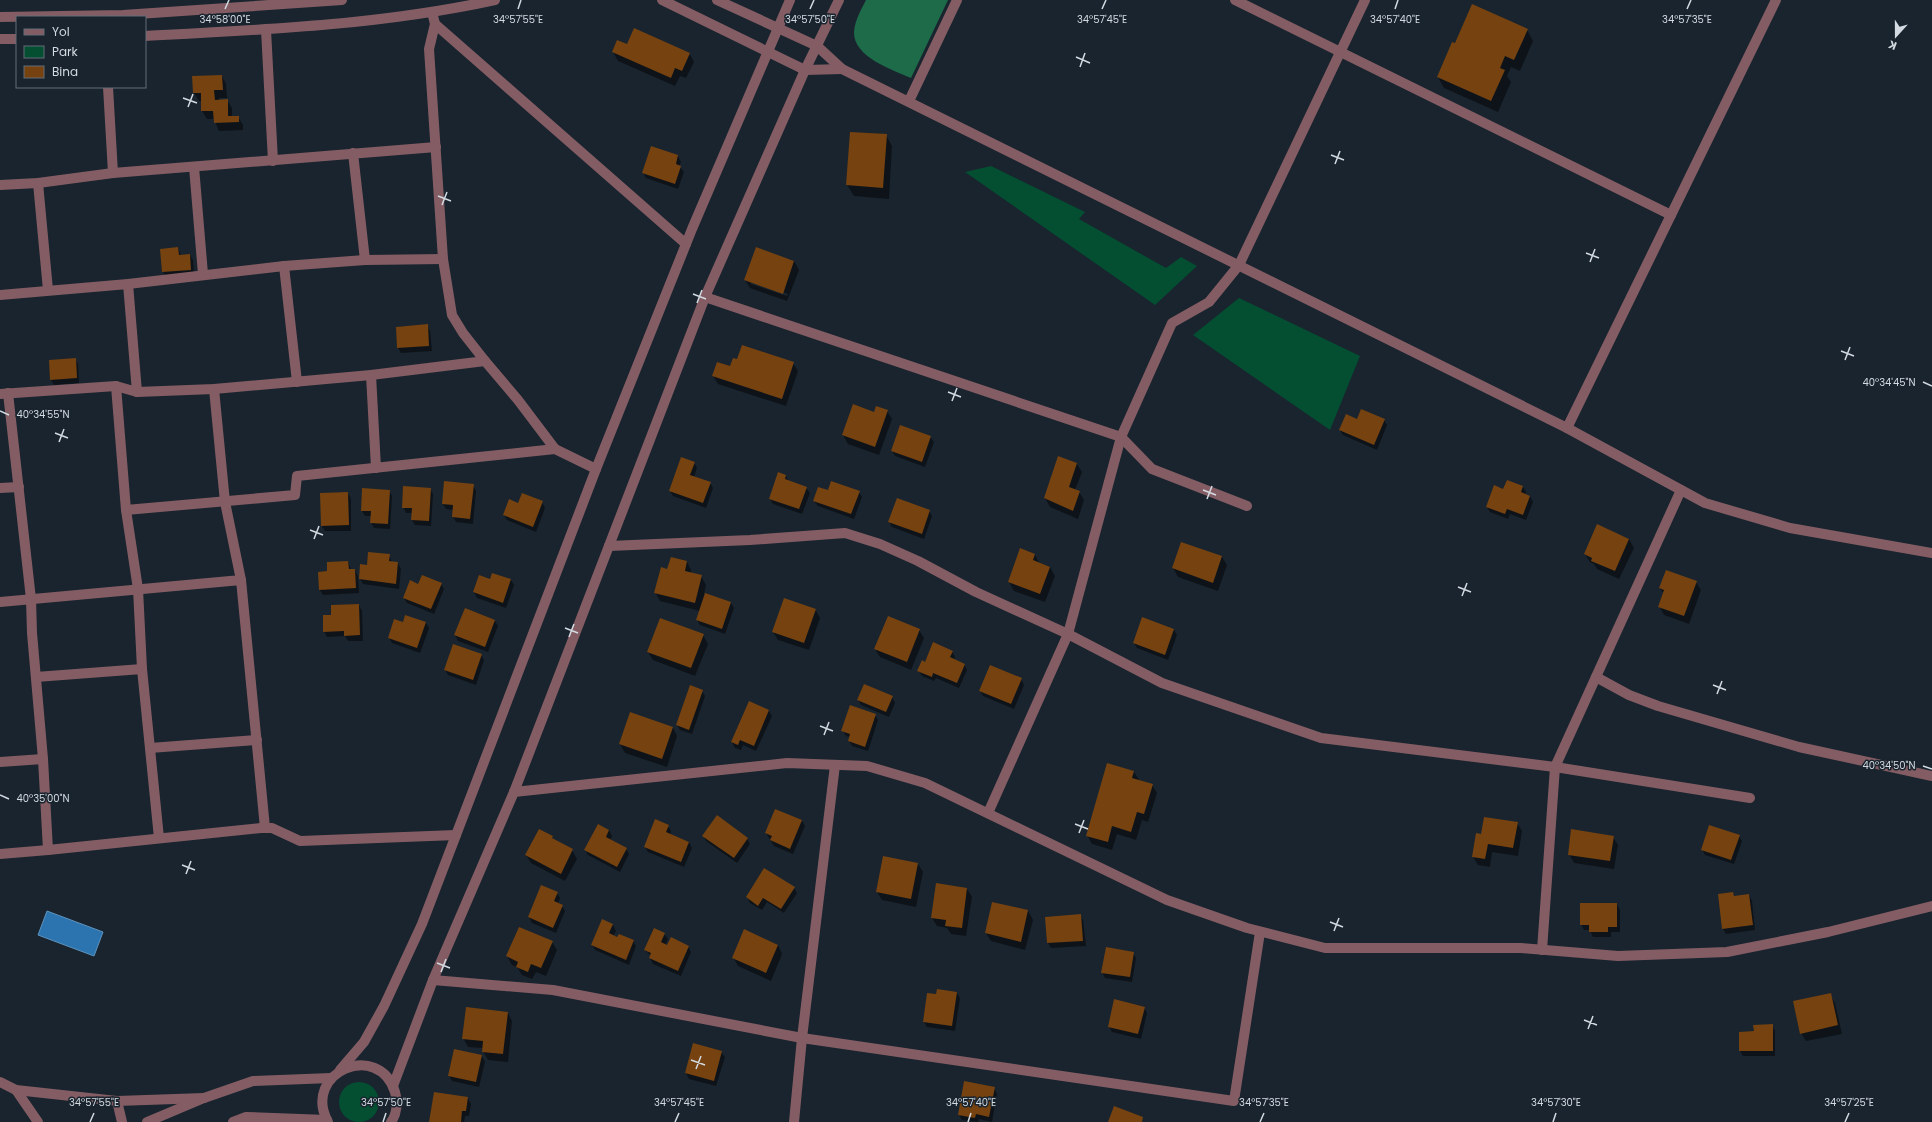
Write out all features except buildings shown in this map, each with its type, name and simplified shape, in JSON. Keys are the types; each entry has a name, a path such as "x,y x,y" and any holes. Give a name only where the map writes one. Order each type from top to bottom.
{"street":[{"path":"62,16 123,15 223,4 342,0"},
{"path":"146,36 266,30 432,12 495,0"},
{"path":"662,0 805,70 842,69"},
{"path":"717,0 817,46 842,69 1567,428 1705,502 1790,528 1932,553"},
{"path":"233,1122 246,1117 327,1121 322,1101 324,1089 331,1078 340,1070 364,1042 384,1006 422,924 596,469 686,244 777,27 790,0"},
{"path":"393,1086 433,980 514,792 705,297 805,70 839,0"},
{"path":"909,102 957,0"},
{"path":"1235,0 1671,215"},
{"path":"988,813 1068,634 1121,437 1172,323 1209,302 1239,265 1366,0"},
{"path":"1567,428 1774,1"},
{"path":"432,12 435,24 429,49 443,258 452,315 463,333 518,400 555,449 596,469"},
{"path":"0,17 16,17"},
{"path":"435,24 686,244"},
{"path":"266,30 273,161"},
{"path":"0,39 16,39"},
{"path":"108,88 113,173"},
{"path":"0,185 38,183 113,173 436,147"},
{"path":"353,153 365,260"},
{"path":"194,167 203,274"},
{"path":"38,183 48,290"},
{"path":"0,295 128,284 203,274 284,266 365,260 443,258"},
{"path":"284,266 297,382"},
{"path":"128,284 137,392"},
{"path":"705,297 1121,437 1152,469 1247,506"},
{"path":"48,850 31,599 19,487 4,393 116,386 137,392 214,389 371,376 485,361"},
{"path":"371,376 376,468"},
{"path":"116,386 126,510 138,589 142,669 159,838"},
{"path":"214,389 225,502 241,580 266,828"},
{"path":"126,510 295,495 297,476 555,449"},
{"path":"0,488 19,487"},
{"path":"1542,950 1555,767 1681,490"},
{"path":"609,546 750,540 846,533 880,544 918,561 976,592 1068,634 1162,683 1321,738 1555,767 1750,798"},
{"path":"0,602 241,580"},
{"path":"36,677 142,669"},
{"path":"1596,677 1629,695 1666,709 1799,747 1932,776"},
{"path":"150,748 257,740"},
{"path":"0,762 43,759"},
{"path":"514,792 786,763 867,766 925,783 1167,900 1260,932 1325,948 1521,948 1618,956 1727,952 1828,932 1932,906"},
{"path":"794,1122 802,1038 835,765"},
{"path":"0,854 266,828 272,828 300,841 456,835"},
{"path":"433,980 553,990 802,1038 1234,1101 1260,932"},
{"path":"340,1070 352,1066 364,1065 376,1069 386,1076 393,1086 397,1097 397,1109 391,1122"},
{"path":"147,1122 204,1098 253,1081 331,1078"},
{"path":"0,1082 16,1090 117,1101 204,1098"},
{"path":"16,1090 38,1122"},
{"path":"117,1101 122,1122"}],"green space":[{"path":"866,0 948,0 911,78 875,61 860,49 855,41 854,32 858,15"},
{"path":"991,166 1085,212 1079,219 1166,268 1181,257 1197,266 1155,305 965,172"},
{"path":"1239,298 1360,356 1330,430 1193,335"},
{"path":"355,1082 363,1082 370,1085 376,1091 379,1102 376,1113 370,1119 363,1122 355,1122 348,1119 342,1113 339,1106 339,1098 342,1091 348,1085"}],"water":[{"path":"47,911 103,932 94,956 38,935"}]}
